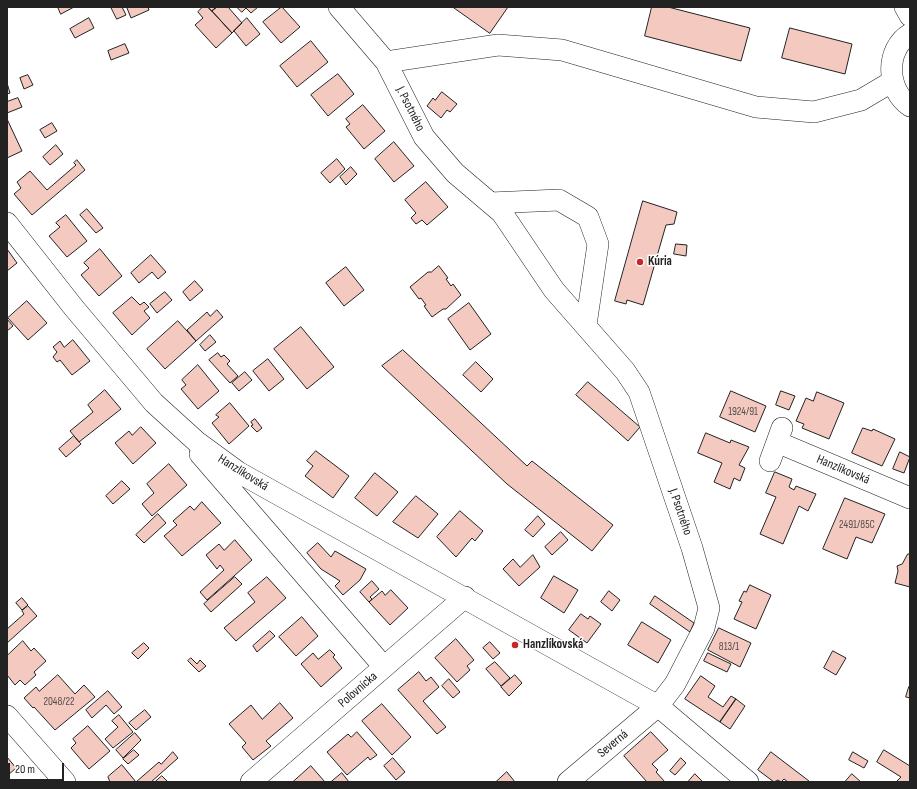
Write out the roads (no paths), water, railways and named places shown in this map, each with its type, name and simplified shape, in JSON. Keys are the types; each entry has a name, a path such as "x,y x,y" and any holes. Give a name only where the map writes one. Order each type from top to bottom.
{"street":[{"name":"J. Psotného","path":"339,7 386,62 424,137 455,173 502,213 554,290 625,371 639,392 692,548 709,608 704,628 675,684 658,706"},
{"path":"905,7 910,16"},
{"path":"910,34 899,46 893,57 891,69 893,81 898,93 910,106"},
{"path":"386,62 498,45 562,50 756,107 814,112 861,100 893,81"},
{"path":"490,203 559,200 588,217 598,244 586,325"},
{"name":"Hanzlíkovská","path":"7,224 74,308 154,403 384,667"},
{"name":"Hanzlíkovská","path":"154,403 197,442 238,472 465,597 658,706 748,782"},
{"name":"Hanzlíkovská","path":"770,461 779,435 910,498"},
{"name":"Poľovnícka","path":"251,782 465,597"},
{"name":"Severná","path":"568,782 658,706"},
{"path":"7,716 65,782"}],"place":[{"name":"Kúria","path":"640,262"},
{"name":"Hanzlíkovská","path":"515,645"}]}
